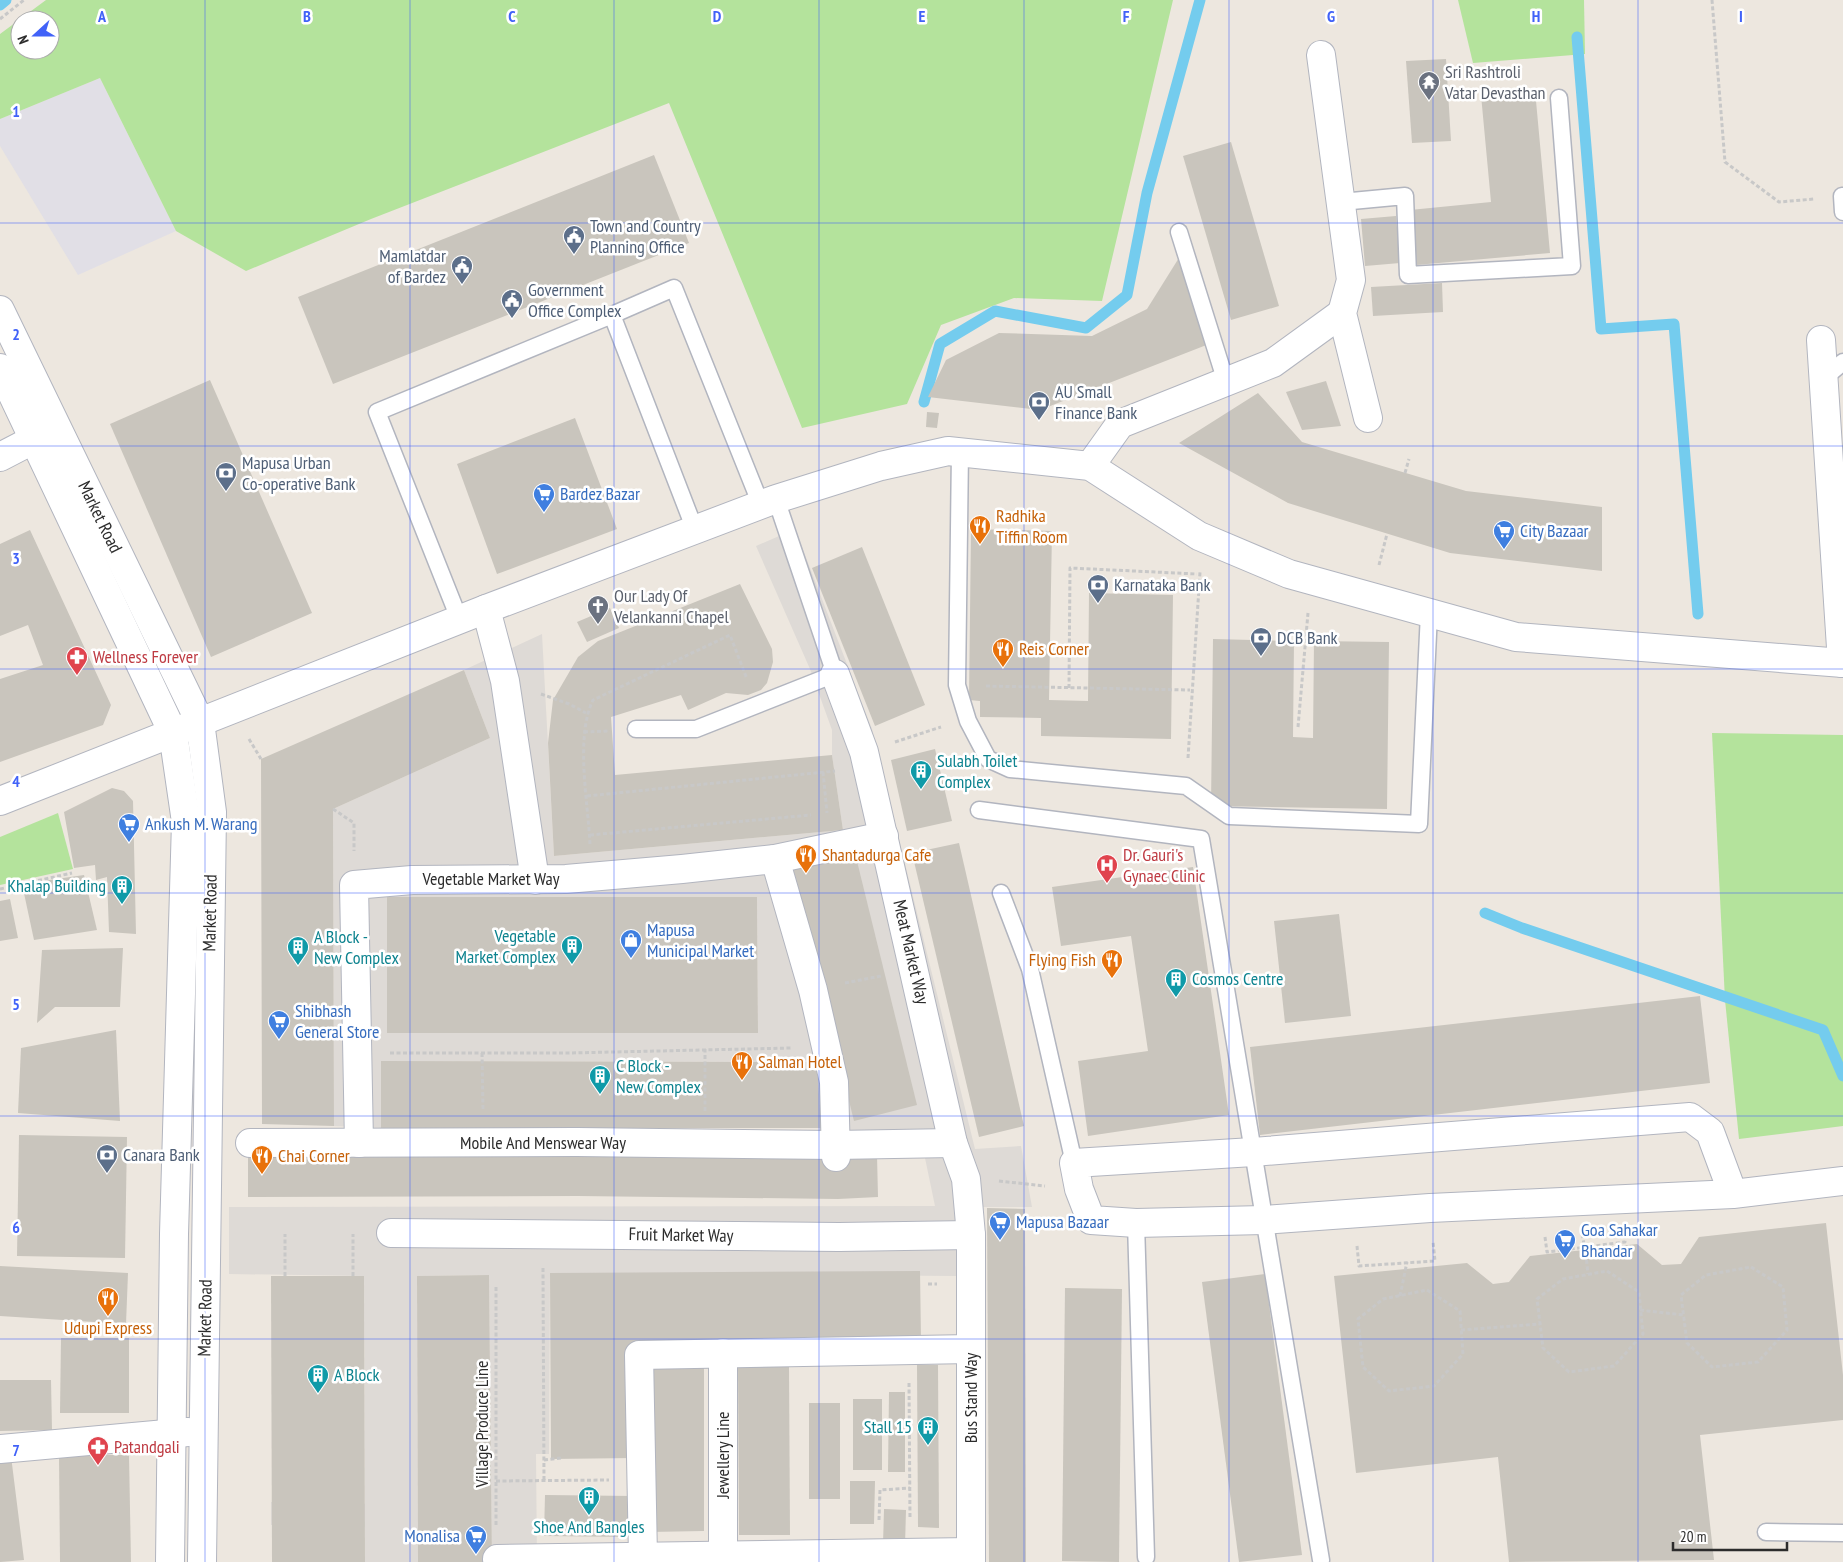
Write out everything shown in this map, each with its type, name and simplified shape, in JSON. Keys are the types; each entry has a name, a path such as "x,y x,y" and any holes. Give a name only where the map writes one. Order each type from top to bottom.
{"street":[{"path":"1321,55 1351,280 1342,313 1368,418"},
{"name":"Market Road","path":"0,310 46,435 173,733 186,822 174,1234 170,1562"},
{"path":"1090,466 1120,424 1273,363 1342,313"},
{"path":"0,801 460,621 486,609 768,502 881,466 948,451 1090,466 1204,538 1289,574 1516,637 1842,663 1833,370 1821,340"},
{"name":"Market Road","path":"0,368 46,435 200,722 212,812 202,1562"},
{"path":"0,457 46,435"},
{"path":"486,609 505,681 535,880"},
{"name":"Meat Market Way","path":"835,674 864,752 953,1143 966,1179 971,1235"},
{"name":"Vegetable Market Way","path":"354,885 412,880 535,880 592,877 775,859 884,836"},
{"path":"775,859 813,990 834,1082 835,1151"},
{"path":"354,885 359,1143"},
{"path":"1733,1194 1710,1132 1690,1117 1253,1152 1074,1162 1079,1189 1091,1220 1136,1223 1264,1220 1430,1208 1733,1194 1843,1181"},
{"name":"Mobile And Menswear Way","path":"250,1143 705,1144 835,1151 953,1143"},
{"name":"Fruit Market Way","path":"391,1233 971,1235"},
{"name":"Bus Stand Way","path":"971,1235 971,1557"},
{"path":"633,1558 642,1479 639,1355 971,1349"},
{"name":"Jewellery Line","path":"723,1353 723,1559"},
{"path":"0,1449 204,1430"},
{"path":"497,1559 723,1559 878,1554 971,1557"}],"lane":[{"path":"1341,202 1405,196 1408,275 1572,266 1559,98"},
{"path":"1179,232 1226,382"},
{"path":"460,621 377,412 674,288 768,502 835,674 696,729 636,729"},
{"path":"612,315 695,530"},
{"path":"960,451 957,685 968,722 988,759 1010,769 1186,786 1229,816 1419,824 1429,613"},
{"path":"979,810 1201,839 1321,1560"},
{"path":"1001,893 1030,970 1074,1162"},
{"path":"1136,1223 1146,1557"},
{"path":"1766,1532 1843,1533"}],"path":[{"path":"0,19 24,0"},
{"path":"1712,0 1726,162 1779,202 1842,204"},
{"path":"1405,473 1409,459"},
{"path":"1186,786 1190,690 1199,574 1204,538"},
{"path":"1069,688 1070,568 1199,574"},
{"path":"1298,727 1311,580"},
{"path":"505,681 569,704 586,713"},
{"path":"957,685 1190,690"},
{"path":"864,752 943,727"},
{"path":"587,796 842,770"},
{"path":"590,835 828,813 823,772"},
{"path":"333,809 354,823 354,885"},
{"path":"0,889 72,873"},
{"path":"813,990 887,975"},
{"path":"357,1054 826,1047"},
{"path":"705,1049 705,1144"},
{"path":"482,1053 484,1143"},
{"path":"285,1234 285,1276"},
{"path":"353,1234 353,1276"},
{"path":"543,1235 544,1480"},
{"path":"1585,1247 1588,1274"},
{"path":"1359,1266 1435,1261"},
{"path":"1400,1296 1407,1262"},
{"path":"1751,1267 1783,1287 1787,1330 1758,1362 1712,1367 1686,1343 1684,1315 1681,1295 1706,1275 1751,1267"},
{"path":"1607,1270 1639,1292 1640,1310 1643,1334 1614,1366 1569,1372 1543,1348 1538,1299 1563,1279 1607,1270"},
{"name":"Village Produce Line","path":"496,1286 497,1559"},
{"path":"1427,1290 1460,1312 1463,1354 1434,1386 1389,1391 1363,1367 1358,1319 1383,1299 1400,1296 1427,1290"},
{"path":"1640,1310 1684,1315"},
{"path":"1461,1330 1540,1324"},
{"path":"909,1350 910,1554"},
{"path":"544,1460 561,1458"},
{"path":"496,1481 642,1479"},
{"path":"878,1554 880,1490 910,1488"}],"shaded area":[{"path":"100,78 176,231 78,275 0,146 0,119"},
{"path":"795,529 872,729 975,1149 1021,1146 1032,1207 983,1207 983,1562 956,1562 956,1276 550,1273 549,1454 536,1454 537,1562 492,1562 489,1275 417,1276 418,1562 365,1562 365,1527 271,1525 271,1502 365,1504 364,1276 229,1274 229,1207 935,1206 925,1158 877,1155 820,1157 817,1062 382,1061 381,1128 334,1126 333,809 490,738 464,670 542,634 554,856 843,830 832,755 832,730 810,669 756,546","holes":["387,897 757,897 758,1033 387,1033"]}],"green space":[{"path":"46,0 1173,0 1102,301 1014,298 941,325 907,404 802,428 669,103 371,219 246,271 176,231 100,78 0,119 0,34 10,27 10,60 60,60 60,10 32,10"},
{"path":"1458,0 1584,0 1585,54 1473,63"},
{"path":"1712,733 1843,735 1843,1126 1739,1139 1725,1000"},
{"path":"58,813 73,869 0,885 0,837"}],"building":[{"name":"Sri Rashtroli Vatar Devasthan","path":"1446,59 1451,141 1412,143 1406,61"},
{"path":"1535,90 1550,253 1416,265 1410,210 1491,202 1481,95"},
{"path":"1231,142 1279,306 1231,320 1183,156"},
{"path":"654,155 689,243 333,384 298,297"},
{"path":"1396,216 1400,263 1365,266 1361,219"},
{"path":"1187,245 1209,344 1040,410 928,397 946,360 999,333 1092,336 1147,309"},
{"path":"1442,283 1443,312 1373,316 1371,287"},
{"path":"210,380 312,613 211,657 110,424"},
{"path":"1326,381 1341,426 1302,430 1286,392"},
{"path":"1258,393 1302,442 1466,491 1602,507 1602,571 1450,553 1288,503 1179,443"},
{"path":"927,412 939,413 937,428 926,427"},
{"path":"575,418 617,529 497,574 457,464"},
{"path":"971,529 1052,531 1049,700 1088,701 1089,593 1173,595 1171,739 1041,736 1041,718 980,717 980,701 969,700"},
{"path":"30,530 111,705 103,725 0,762 0,679 43,665 28,625 0,636 0,544"},
{"path":"862,547 925,705 875,726 812,568"},
{"path":"740,584 772,649 773,662 767,683 761,690 748,695 726,693 688,710 681,695 611,717 615,775 832,755 843,830 554,856 548,743 553,700 578,657 598,641"},
{"name":"Our Lady Of Velankanni Chapel","path":"610,608 619,628 587,642 577,622"},
{"path":"1213,639 1294,641 1293,737 1313,738 1314,641 1389,642 1387,809 1211,806"},
{"name":"A Block - New Complex","path":"464,670 490,738 333,809 334,1126 262,1124 261,759"},
{"name":"Sulabh Toilet Complex","path":"935,749 952,821 907,831 891,760"},
{"path":"112,788 124,791 133,801 136,934 109,932 107,877 96,880 95,865 74,868 64,812"},
{"path":"959,843 1024,1126 979,1137 912,853"},
{"path":"854,849 917,1105 854,1121 791,865"},
{"name":"Cosmos Centre","path":"1193,867 1229,1115 1088,1136 1078,1061 1148,1051 1131,936 1061,946 1052,887"},
{"path":"84,875 97,930 34,940 22,884"},
{"name":"Vegetable Market Complex","path":"387,897 757,897 758,1033 387,1033"},
{"path":"10,899 18,938 0,941 0,901"},
{"path":"1339,914 1351,1016 1285,1023 1274,921"},
{"path":"123,948 120,1007 55,1007 37,1023 42,950"},
{"path":"1700,996 1710,1083 1260,1135 1250,1047"},
{"path":"116,1030 120,1121 18,1113 21,1048"},
{"name":"C Block - New Complex","path":"381,1061 817,1062 821,1128 381,1128"},
{"path":"19,1135 127,1137 125,1258 17,1256"},
{"path":"248,1155 877,1155 878,1197 838,1199 578,1196 248,1197"},
{"path":"987,1208 1025,1209 1026,1562 989,1562"},
{"path":"1826,1223 1843,1375 1843,1420 1700,1435 1714,1560 1509,1562 1498,1457 1356,1473 1334,1276 1467,1263 1493,1284 1509,1282 1530,1256 1637,1244 1662,1265 1681,1264 1699,1237"},
{"path":"0,1266 128,1273 126,1324 0,1316"},
{"path":"920,1271 921,1341 633,1342 634,1458 551,1459 550,1273"},
{"path":"1265,1274 1302,1555 1239,1562 1202,1282"},
{"path":"489,1275 492,1562 418,1562 417,1276"},
{"name":"A Block","path":"271,1276 364,1276 365,1562 272,1562"},
{"path":"1065,1288 1122,1289 1119,1562 1062,1561"},
{"path":"61,1338 129,1338 129,1413 60,1413"},
{"name":"Stall 15","path":"917,1365 938,1365 939,1528 918,1527"},
{"path":"704,1366 704,1531 649,1532 648,1367"},
{"path":"738,1366 789,1366 790,1535 739,1535"},
{"path":"0,1380 51,1380 52,1430 0,1431"},
{"path":"889,1392 905,1392 905,1472 888,1472"},
{"path":"853,1399 882,1399 882,1470 853,1470"},
{"path":"809,1403 840,1403 840,1499 809,1499"},
{"path":"59,1455 129,1455 131,1562 60,1562"},
{"path":"11,1456 24,1560 0,1562 0,1457"},
{"path":"850,1481 875,1481 874,1524 850,1524"},
{"name":"Shoe And Bangles","path":"545,1495 633,1496 633,1537 544,1536"},
{"path":"884,1509 906,1510 905,1546 883,1545"}],"waterway":[{"path":"0,5 6,0"},
{"path":"924,402 940,344 995,311 1086,328 1127,295 1147,193 1200,0"},
{"path":"1577,37 1601,329 1674,324 1698,614"},
{"path":"1485,913 1522,928 1823,1030 1843,1076"}],"place":[{"name":"Sri Rashtroli Vatar Devasthan","path":"1429,101"},
{"name":"Town and Country Planning Office","path":"574,255"},
{"name":"Mamlatdar of Bardez","path":"462,285"},
{"name":"Government Office Complex","path":"512,319"},
{"name":"AU Small Finance Bank","path":"1039,421"},
{"name":"Mapusa Urban Co-operative Bank","path":"226,492"},
{"name":"Bardez Bazar","path":"544,513"},
{"name":"Radhika Tiffin Room","path":"980,545"},
{"name":"City Bazaar","path":"1504,550"},
{"name":"Karnataka Bank","path":"1098,604"},
{"name":"Our Lady Of Velankanni Chapel","path":"598,625"},
{"name":"DCB Bank","path":"1261,657"},
{"name":"Reis Corner","path":"1003,668"},
{"name":"Wellness Forever","path":"77,676"},
{"name":"Sulabh Toilet Complex","path":"921,790"},
{"name":"Ankush M. Warang","path":"129,843"},
{"name":"Shantadurga Cafe","path":"806,874"},
{"name":"Dr. Gauri's Gynaec Clinic","path":"1107,884"},
{"name":"Khalap Building","path":"122,905"},
{"name":"Mapusa Municipal Market","path":"631,959"},
{"name":"Vegetable Market Complex","path":"572,965"},
{"name":"A Block - New Complex","path":"298,966"},
{"name":"Flying Fish","path":"1112,979"},
{"name":"Cosmos Centre","path":"1176,998"},
{"name":"Shibhash General Store","path":"279,1040"},
{"name":"Salman Hotel","path":"742,1081"},
{"name":"C Block - New Complex","path":"600,1095"},
{"name":"Canara Bank","path":"107,1174"},
{"name":"Chai Corner","path":"262,1175"},
{"name":"Mapusa Bazaar","path":"1000,1241"},
{"name":"Goa Sahakar Bhandar","path":"1565,1259"},
{"name":"Udupi Express","path":"108,1317"},
{"name":"A Block","path":"318,1394"},
{"name":"Stall 15","path":"928,1446"},
{"name":"Patandgali","path":"98,1466"},
{"name":"Shoe And Bangles","path":"589,1516"},
{"name":"Monalisa","path":"476,1555"}]}
